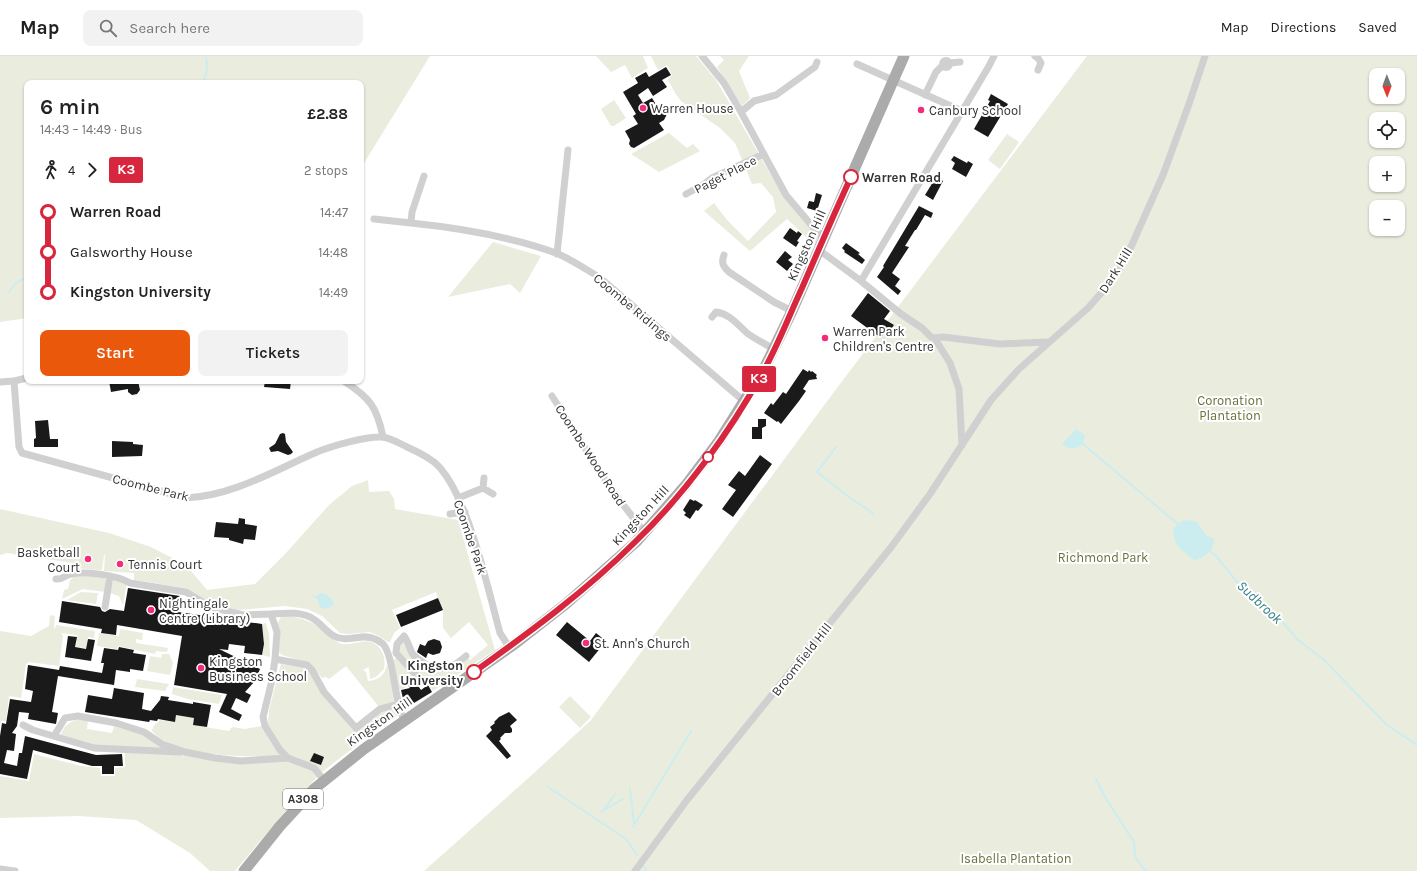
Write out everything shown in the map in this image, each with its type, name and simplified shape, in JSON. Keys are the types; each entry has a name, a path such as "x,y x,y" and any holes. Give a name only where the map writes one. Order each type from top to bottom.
{"main road":[{"name":"Kingston Hill","path":"244,871 307,796 324,780 404,720 532,631 588,585 645,533 686,485 719,441 745,402 774,349 904,56"}],"street":[{"path":"702,56 724,84 741,112 786,196 824,238"},
{"path":"861,281 990,66 994,56"},
{"name":"Dark Hill","path":"962,444 991,400 1019,369 1088,308 1110,283 1126,258 1163,175 1205,56"},
{"path":"1038,57 1041,63 1038,70"},
{"path":"925,95 936,72 945,61 960,62"},
{"path":"741,112 754,101 776,95 815,67 817,62"},
{"path":"857,64 962,111"},
{"path":"557,254 568,150"},
{"name":"Paget Place","path":"686,194 703,185 712,178 764,154"},
{"path":"411,223 412,212 424,176"},
{"name":"Coombe Ridings","path":"374,220 459,228 507,239 557,254 599,277 745,402"},
{"path":"819,250 934,338 946,355 956,378 960,401 962,444"},
{"path":"724,255 722,261 723,266 729,272 774,302 792,311"},
{"path":"712,317 716,312 723,313 732,318 748,334 774,349"},
{"path":"934,338 943,337 1000,344 1048,342"},
{"path":"0,382 24,379"},
{"name":"Coombe Park","path":"14,381 19,447 22,453 186,498 208,495 234,488 319,452 363,439 383,437 418,452 434,463 449,481 465,512 500,633 509,647"},
{"path":"348,384 363,394 375,410 383,437"},
{"name":"Coombe Wood Road","path":"552,396 611,489 645,533"},
{"name":"Broomfield Hill","path":"635,871 687,800 892,546 930,494 962,444"},
{"path":"483,488 484,478"},
{"path":"458,498 483,488"},
{"path":"483,488 493,494"},
{"path":"450,514 465,512"},
{"path":"56,579 59,580 71,574 98,574 110,576 124,579 130,583 186,592 211,607 243,615 304,614 314,619 334,636 343,639 370,637 383,644 389,658 398,704 404,720"},
{"path":"105,607 110,576"},
{"path":"271,614 277,632 276,659 263,717 265,726 280,750 288,758 314,768 324,780"},
{"path":"418,678 396,654 397,644 404,636 407,639 412,653 417,659 432,668 440,669 450,667 466,656"},
{"path":"389,658 396,654"},
{"path":"276,659 307,665 312,670 324,692 356,728 380,710 398,704"},
{"path":"54,736 66,718 78,716 116,723 144,732 162,744 185,752 240,761 288,758"},
{"path":"23,725 33,730 94,748 144,749 172,753 185,752"},
{"path":"0,869 14,871"}],"green space":[{"path":"0,56 430,56 364,163 364,80 24,80 24,318 0,322"},
{"path":"596,56 643,56 648,68 632,78 625,65 611,72"},
{"path":"651,56 696,56 716,80 783,196 819,238 816,246 787,219 750,251 704,211 714,203 727,220 748,241 776,212 773,197 761,183 752,184 735,143 720,128 681,101 668,80 672,75 667,65 658,70"},
{"path":"720,56 749,56 739,71 750,98 742,106 717,67 724,60"},
{"name":"Richmond Park","path":"1087,56 1417,56 1417,871 424,871 591,720 831,396"},
{"path":"614,100 626,118 614,126 611,126 601,109"},
{"path":"669,133 687,148 693,144 700,151 659,172 631,154"},
{"path":"1007,134 1019,142 1000,169 988,160"},
{"path":"493,242 541,256 520,293 510,284 448,297"},
{"path":"368,480 369,492 389,491 394,499 395,509 458,520 495,650 433,691 421,674 405,684 405,688 398,690 393,660 399,654 402,642 405,642 434,670 468,658 470,660 488,645 469,622 451,638 443,628 443,610 436,592 392,610 400,628 394,633 390,642 388,642 370,632 347,634 340,633 322,616 307,609 285,606 238,610 209,602 186,588 134,580 134,573 104,571 105,555 102,570 73,568 73,563 7,553 0,555 0,509 109,533 151,547 186,565 207,590 255,584 286,553 329,505 352,486"},
{"path":"74,577 104,577 106,581 105,592 83,589 62,599 64,590 68,589 70,580"},
{"path":"113,580 127,582 123,605 119,596 110,593"},
{"path":"81,592 98,593 96,604 67,600"},
{"path":"50,615 55,616 55,629 56,625 95,631 94,638 88,637 86,648 76,647 77,635 61,633 63,636 59,666 29,662 26,664 21,698 9,696 6,721 1,721 0,727 0,631 31,636 49,626"},
{"path":"288,616 303,619 312,623 339,643 349,644 367,641 378,646 385,662 384,669 376,677 370,679 369,667 363,670 366,672 368,681 372,680 383,674 387,664 396,702 379,707 346,666 329,679 326,677 322,678 309,663 282,655 279,652 277,624 281,617"},
{"path":"266,623 269,634 270,657 262,655 264,644 262,624"},
{"path":"120,629 143,633 142,640 136,639 136,643 168,648 167,652 156,651 155,654 118,646 117,649 97,646 99,633 119,636"},
{"path":"162,654 169,654 173,663 170,675 147,671 150,656 161,658"},
{"path":"281,664 300,667 309,671 354,730 379,712 396,708 398,715 322,772 286,753 268,726 269,710"},
{"path":"137,679 169,684 165,691 135,687"},
{"path":"173,687 222,695 219,704 188,699 172,694"},
{"path":"570,696 591,717 580,728 559,707"},
{"path":"176,715 194,718 193,725 229,731 232,727 245,729 262,726 282,756 232,756 195,751 163,740 152,731 153,727 160,720 175,722"},
{"path":"82,719 88,721 87,729 112,733 114,726 142,734 170,749 96,746 61,735 62,731 68,724"},
{"path":"125,752 286,760 313,769 319,775 282,815 235,871 210,871 190,853 136,820 79,816 0,818 0,776 29,781 34,754 81,766 100,768 101,776 115,776 115,768 125,767"}],"water":[{"path":"1076,429 1085,435 1083,444 1072,448 1062,444"},
{"path":"1184,520 1196,521 1207,536 1214,539 1213,547 1205,556 1194,560 1176,543 1173,528"},
{"path":"320,593 329,596 334,605 327,608 320,607 317,599 312,595 318,596"}],"building":[{"name":"Warren House","path":"666,67 671,75 662,80 667,87 653,96 648,88 638,95 643,103 652,98 660,111 667,114 664,120 659,123 664,130 634,148 631,147 629,144 630,140 625,131 638,124 633,116 636,114 623,92 638,83 635,78 646,72 649,77"},
{"path":"991,94 1008,104 988,137 974,129 990,101 988,100"},
{"path":"954,156 967,163 968,161 973,164 966,177 952,169 955,163 951,160"},
{"path":"936,177 943,181 933,200 925,195"},
{"path":"816,193 822,195 817,211 807,208 809,201 814,202"},
{"path":"919,206 933,213 931,218 925,215 905,246 909,247 892,273 900,279 895,286 901,291 898,295 877,277"},
{"path":"790,228 797,233 798,231 802,234 797,241 799,242 796,247 783,238"},
{"path":"846,243 860,253 858,254 865,260 862,264 844,252 845,251 842,248"},
{"path":"785,251 792,257 788,260 793,264 787,271 776,262"},
{"path":"868,293 890,311 884,319 894,325 889,332 886,330 881,338 851,316"},
{"path":"803,369 808,372 809,370 811,372 812,371 817,375 817,379 809,380 803,389 806,391 781,424 764,413 771,403 773,405 783,392 786,394"},
{"path":"110,384 139,384 140,390 137,394 132,395 128,392 128,389 111,392"},
{"path":"264,384 291,384 290,389 264,387"},
{"path":"758,419 766,419 766,426 762,428 762,439 752,439 752,427 758,427"},
{"path":"48,420 50,439 58,439 58,447 34,447 34,439 36,438 35,421"},
{"path":"280,434 285,434 286,442 293,452 288,455 278,451 271,452 269,448 275,444"},
{"path":"112,441 133,442 133,444 143,445 142,456 112,457"},
{"path":"760,455 772,464 733,517 722,509 736,490 728,485 739,471 745,476"},
{"path":"690,499 703,505 698,511 696,510 690,519 684,515 686,513 683,510"},
{"path":"239,518 245,519 245,524 257,526 255,540 244,539 243,544 229,540 229,538 214,537 216,522 238,524"},
{"path":"128,588 180,596 178,612 262,624 264,644 262,655 244,653 245,646 229,644 228,650 219,649 260,669 255,681 245,692 251,695 247,703 236,698 231,709 242,715 239,721 219,712 227,694 174,685 182,636 117,625 116,635 101,633 102,629 59,622 62,601 100,607 102,611 105,612 110,609 124,611"},
{"path":"438,598 443,610 401,627 396,615"},
{"name":"St. Ann's Church","path":"567,622 590,641 596,633 606,641 589,662 556,635"},
{"path":"68,636 77,637 75,647 86,649 88,639 95,640 91,661 65,657"},
{"path":"434,639 440,641 442,647 440,653 433,655 428,653 426,658 417,652 420,644 425,646 428,641"},
{"path":"119,647 134,650 133,653 146,655 143,671 130,669 130,672 116,670 114,685 58,676 52,712 58,713 56,724 28,719 29,713 19,712 17,726 12,733 16,734 14,751 7,750 4,763 17,766 19,753 22,753 25,736 96,755 122,754 123,766 114,766 114,774 102,774 102,766 92,766 33,750 27,779 0,774 0,736 2,723 6,724 10,699 31,702 33,691 25,689 28,665 59,670 60,666 102,673 104,663 101,663 104,648 118,650"},
{"path":"414,680 421,690 428,685 432,692 414,703 412,701 404,703 401,690 410,688 407,684"},
{"path":"114,688 144,693 142,709 151,711 160,700 161,696 169,697 168,700 211,705 207,727 193,725 194,718 176,715 175,722 158,719 157,721 150,720 149,722 85,712 88,695 112,699"},
{"path":"509,712 517,720 510,726 512,732 505,733 499,741 511,756 507,759 486,736 492,730 490,727 495,723 494,722 499,717"},
{"path":"314,753 324,757 321,765 310,761"}],"waterway":[{"path":"204,80 207,65 206,58"},
{"path":"9,292 16,283 24,279"},
{"name":"Sudbrook","path":"1083,444 1192,536"},
{"path":"836,447 817,472 874,514"},
{"name":"Sudbrook","path":"1208,549 1216,556 1243,589 1280,619 1298,640 1323,659 1387,725 1417,745"},
{"path":"633,827 691,731"},
{"path":"1096,779 1105,797 1134,842 1135,857 1146,871"},
{"path":"548,787 626,839 637,855"},
{"path":"630,789 634,823"},
{"path":"604,810 615,794"},
{"path":"601,812 623,799"},
{"path":"644,866 646,871"}],"bus line":[{"name":"K3","path":"474,672 532,631 605,571 636,542 666,510 686,485 725,433 763,371 792,311 851,177"}],"place":[{"name":"Warren House","path":"643,108"},
{"name":"Canbury School","path":"921,110"},
{"name":"Warren Road","path":"851,177"},
{"name":"Warren Park Children's Centre","path":"825,338"},
{"name":"Basketball Court","path":"88,559"},
{"name":"Tennis Court","path":"120,564"},
{"name":"Nightingale Centre (Library)","path":"151,610"},
{"name":"St. Ann's Church","path":"586,643"},
{"name":"Kingston Business School","path":"201,668"},
{"name":"Kingston University","path":"474,672"}],"park label":[{"name":"Coronation Plantation","path":"1230,408"},
{"name":"Isabella Plantation","path":"1016,858"}]}
